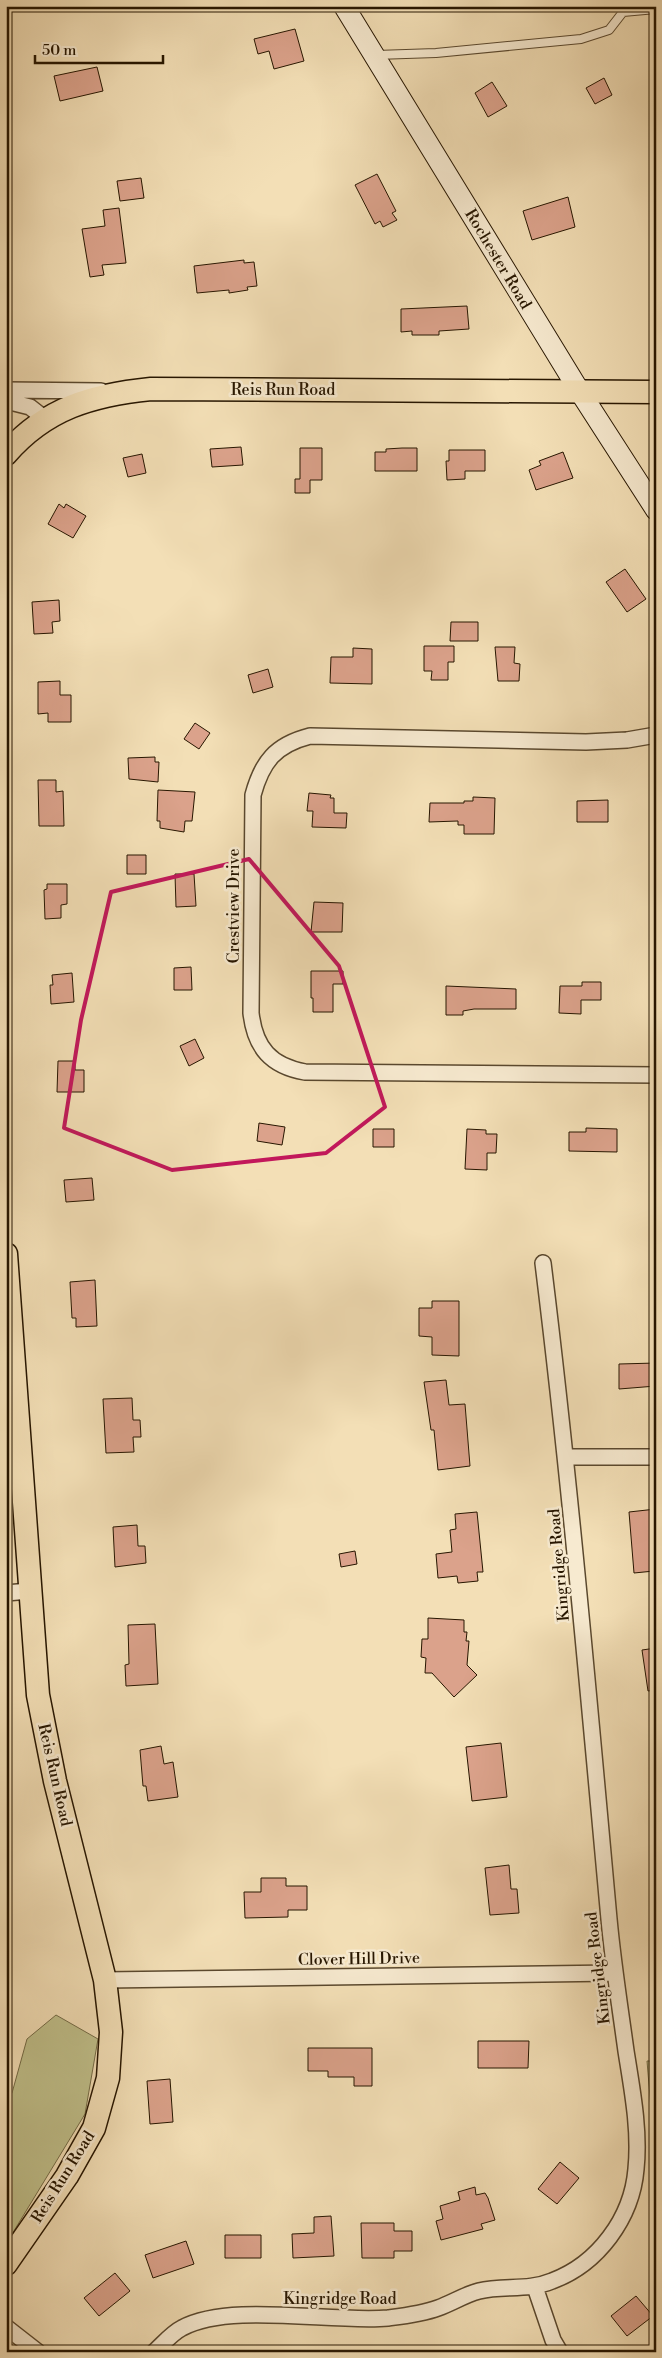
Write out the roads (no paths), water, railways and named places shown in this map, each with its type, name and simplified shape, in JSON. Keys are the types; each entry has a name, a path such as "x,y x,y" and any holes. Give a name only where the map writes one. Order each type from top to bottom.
{"main road":[{"name":"Reis Run Road","path":"6,454 26,432 44,418 78,403 122,392 161,389 656,392"},
{"name":"Reis Run Road","path":"6,1254 35,1671 44,1732 105,1980 111,2032 108,2078 94,2128 67,2176 6,2264"}],"street":[{"name":"Rochester Road","path":"344,6 580,392 656,510"},
{"path":"6,390 122,392"},
{"path":"6,401 30,407 44,418"},
{"name":"Crestview Drive","path":"656,735 627,740 586,742 310,736 284,746 265,763 252,795 251,1013 253,1032 262,1049 288,1069 305,1072 656,1075"},
{"name":"Kingridge Road","path":"154,2352 179,2329 210,2318 236,2315 385,2318 440,2308 460,2297 480,2291 535,2287 555,2281 594,2255 610,2239 622,2218 631,2194 636,2168 633,2095 614,1973 566,1457 543,1263"},
{"path":"566,1457 656,1457"},
{"path":"6,1593 29,1591"},
{"name":"Clover Hill Drive","path":"105,1980 614,1973"},
{"path":"535,2287 553,2340 560,2352"},
{"path":"6,2327 38,2352"}],"lane":[{"path":"374,55 436,53 581,39 610,30 623,12 656,9"}]}
